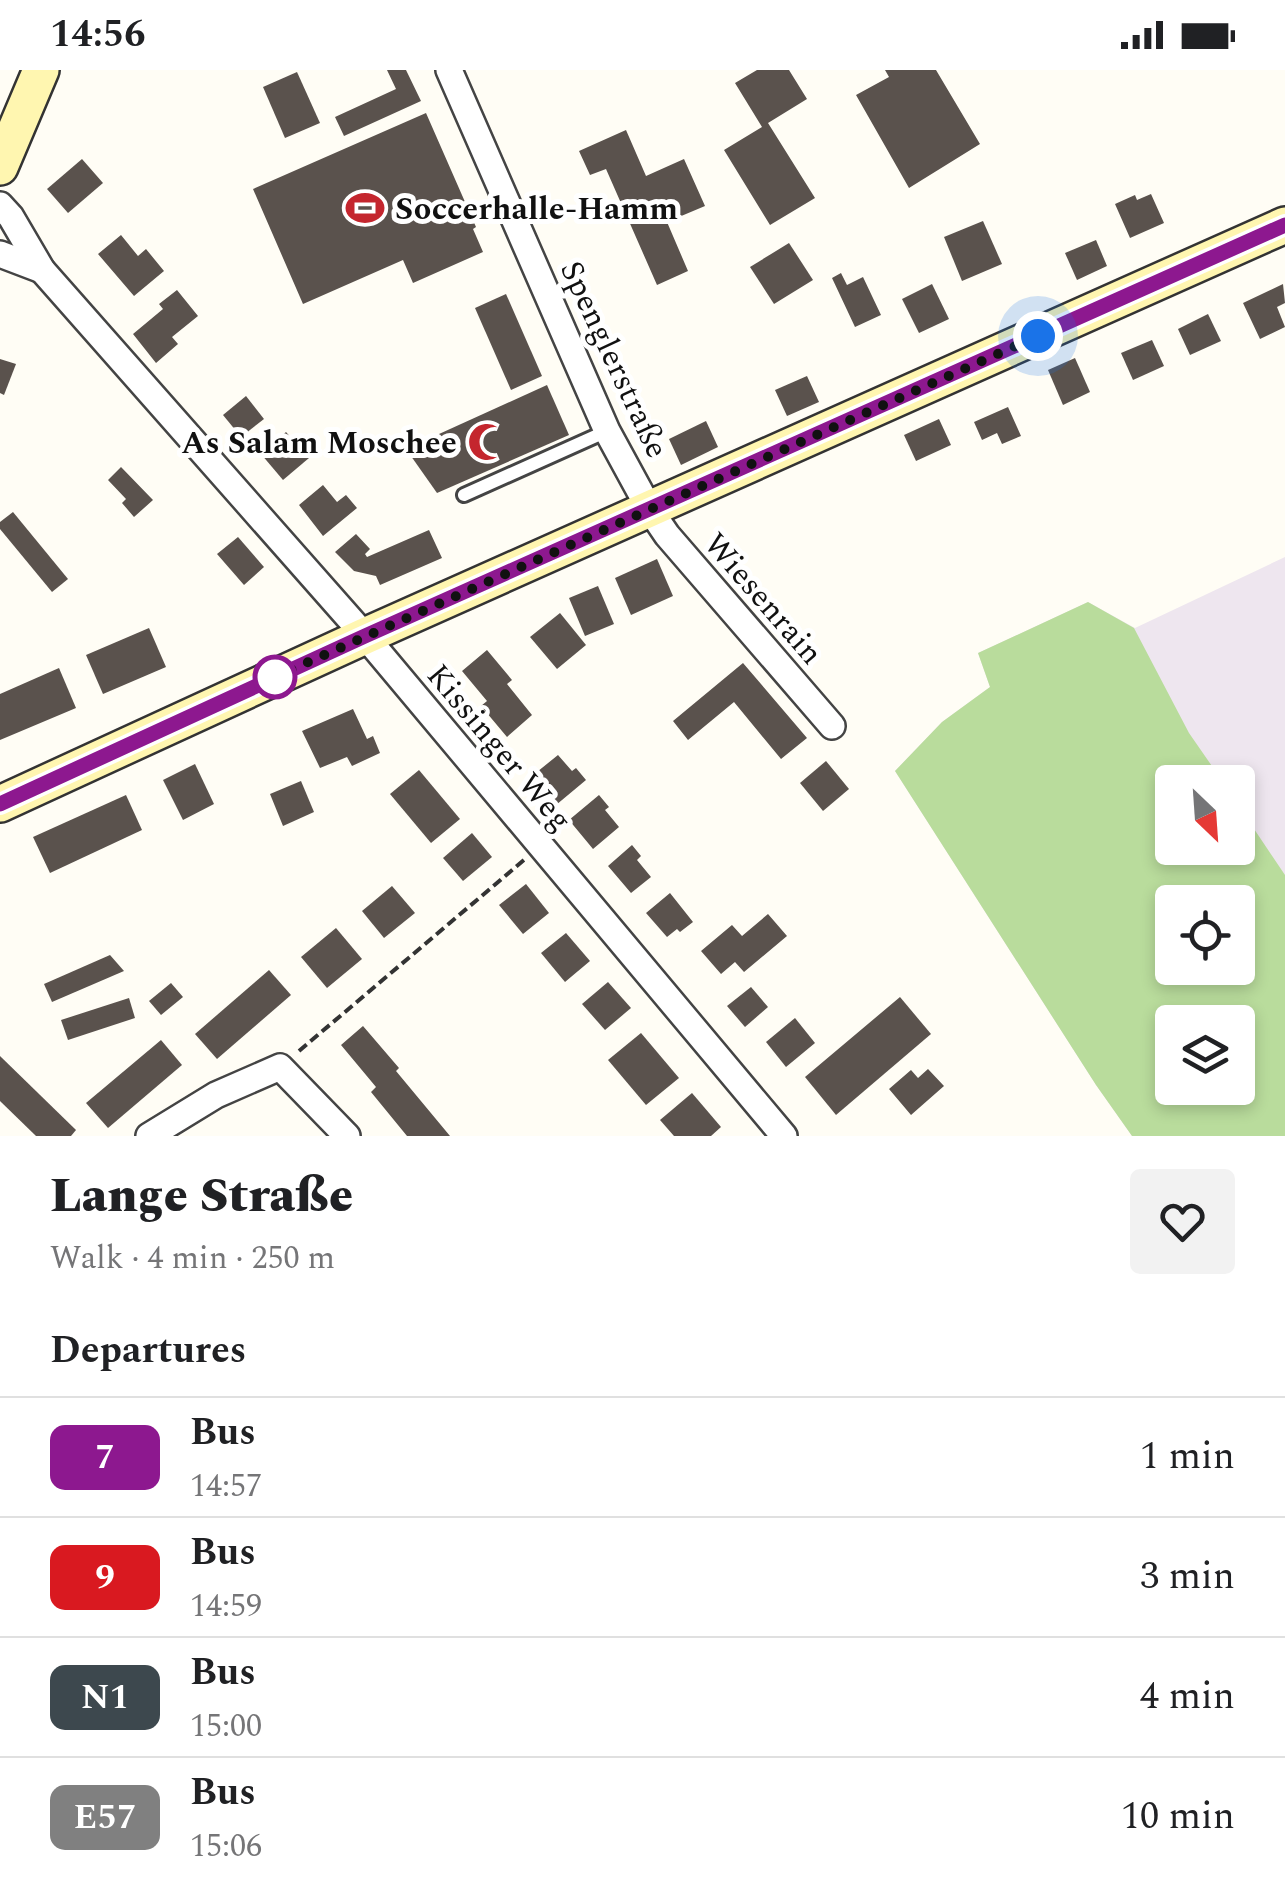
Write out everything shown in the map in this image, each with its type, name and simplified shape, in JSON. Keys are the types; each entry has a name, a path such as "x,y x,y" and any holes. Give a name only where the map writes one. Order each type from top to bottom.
{"street":[{"path":"0,114 16,70"},
{"path":"0,168 41,70"},
{"name":"Spenglerstraße","path":"448,70 607,431 650,510"},
{"name":"Kissinger Weg","path":"0,205 42,270 365,636 784,1136"},
{"path":"0,804 365,636 1285,225"},
{"name":"Kissinger Weg","path":"0,254 42,270"},
{"name":"Wiesenrain","path":"650,510 667,535 832,726"},
{"path":"149,1136 216,1096 280,1068 347,1136"}],"lane":[{"path":"464,495 607,431"}],"path":[{"path":"280,1068 540,846"}],"shaded area":[{"path":"1285,557 1285,1136 1132,1136 895,771 942,722 990,687 978,653 1088,602 1135,628"}],"green space":[{"path":"1088,602 1134,628 1189,733 1211,765 1155,765 1155,865 1255,865 1255,830 1285,875 1285,1136 1132,1136 1096,1085 895,771 942,722 990,687 978,653"}],"building":[{"path":"387,70 406,70 421,101 344,136 335,117 396,89"},
{"path":"757,70 789,70 807,99 768,123 815,198 770,225 724,150 762,127 735,83"},
{"path":"885,70 936,70 980,144 909,188 856,95 889,77"},
{"path":"297,72 320,123 285,138 263,87"},
{"name":"Soccerhalle-Hamm","path":"426,113 476,227 473,229 483,252 413,283 403,260 303,304 253,189"},
{"path":"626,130 646,176 684,159 705,206 667,222 688,271 657,285 606,169 590,175 579,151"},
{"path":"82,159 103,183 68,213 47,189"},
{"path":"1151,194 1164,223 1130,238 1115,204 1135,195 1137,200"},
{"path":"983,221 1002,264 962,281 944,237"},
{"path":"121,235 138,256 146,249 164,271 134,296 98,254"},
{"path":"1096,240 1107,266 1077,280 1065,253"},
{"path":"789,243 813,280 774,304 750,267"},
{"path":"841,273 847,285 863,277 881,315 855,327 832,278"},
{"path":"932,284 949,319 919,333 902,299"},
{"path":"1283,284 1285,303 1277,307 1285,327 1260,339 1243,303"},
{"path":"177,290 198,316 172,337 178,344 156,363 133,334 163,309 159,304"},
{"path":"506,294 542,376 511,390 475,308"},
{"path":"1208,314 1221,341 1190,355 1178,329"},
{"path":"1152,340 1164,366 1133,380 1121,353"},
{"path":"1075,358 1090,392 1063,405 1048,370"},
{"path":"0,359 16,364 4,395 0,393"},
{"path":"807,376 819,402 787,416 775,390"},
{"name":"As Salam Moschee","path":"547,385 569,435 437,493 406,449"},
{"path":"246,396 264,419 241,437 223,415"},
{"path":"1008,407 1021,436 1002,444 997,433 982,440 974,422"},
{"path":"939,419 951,445 916,461 904,435"},
{"path":"706,421 718,447 681,465 669,439"},
{"path":"286,432 309,458 283,480 261,454"},
{"path":"121,467 153,500 134,517 122,503 126,499 108,480"},
{"path":"323,485 337,502 346,495 357,508 323,536 299,505"},
{"path":"13,512 68,579 52,592 0,529 0,522"},
{"path":"429,530 442,558 380,585 376,576 354,571 335,552 356,534 370,549 367,557"},
{"path":"238,537 264,567 244,585 217,554"},
{"path":"657,559 673,596 631,615 615,578"},
{"path":"598,586 614,624 585,636 569,598"},
{"path":"560,613 586,645 557,669 530,637"},
{"path":"149,628 166,667 103,694 86,655"},
{"path":"487,650 512,680 507,684 532,715 507,737 481,706 487,701 462,671"},
{"path":"743,663 807,738 781,759 734,702 688,740 673,721"},
{"path":"59,668 76,708 0,740 0,694"},
{"path":"353,709 367,739 373,736 380,753 352,766 347,757 320,768 302,731"},
{"path":"558,755 586,780 556,805 532,776"},
{"path":"826,761 849,789 823,811 800,783"},
{"path":"195,764 214,804 183,820 163,780"},
{"path":"419,770 460,819 431,843 390,794"},
{"path":"301,781 314,812 283,826 270,794"},
{"path":"126,795 142,830 50,873 33,837"},
{"path":"599,795 619,827 593,849 569,820"},
{"path":"472,833 492,857 463,881 443,858"},
{"path":"632,845 641,856 637,860 651,877 631,893 608,866"},
{"path":"526,884 549,913 523,934 499,905"},
{"path":"392,886 415,913 384,938 362,911"},
{"path":"670,893 693,922 667,937 646,913"},
{"path":"768,914 787,936 744,972 735,962 721,974 701,951 732,925 742,936"},
{"path":"336,928 362,959 327,988 301,957"},
{"path":"566,933 590,961 565,982 541,953"},
{"path":"110,955 124,971 52,1002 44,984"},
{"path":"269,970 291,995 217,1059 195,1034"},
{"path":"608,982 631,1008 605,1030 582,1004"},
{"path":"171,983 183,997 161,1015 149,1001"},
{"path":"751,987 768,1007 745,1027 727,1006"},
{"path":"900,997 931,1034 836,1115 805,1077"},
{"path":"129,998 135,1018 68,1040 61,1020"},
{"path":"795,1018 815,1043 786,1067 766,1042"},
{"path":"363,1026 450,1136 407,1136 371,1092 376,1087 341,1045"},
{"path":"641,1033 679,1078 646,1105 608,1060"},
{"path":"161,1040 182,1065 108,1128 86,1103"},
{"path":"0,1056 76,1130 71,1136 36,1136 0,1101"},
{"path":"928,1069 944,1086 911,1115 889,1089 911,1070 918,1078"},
{"path":"692,1093 721,1127 711,1136 674,1136 660,1120"}],"bus line":[{"name":"7","path":"0,804 365,636 1285,225"}],"place":[{"name":"Soccerhalle-Hamm","path":"365,208"},
{"name":"As Salam Moschee","path":"487,442"}],"route":[{"path":"275,677 1038,336"}]}
